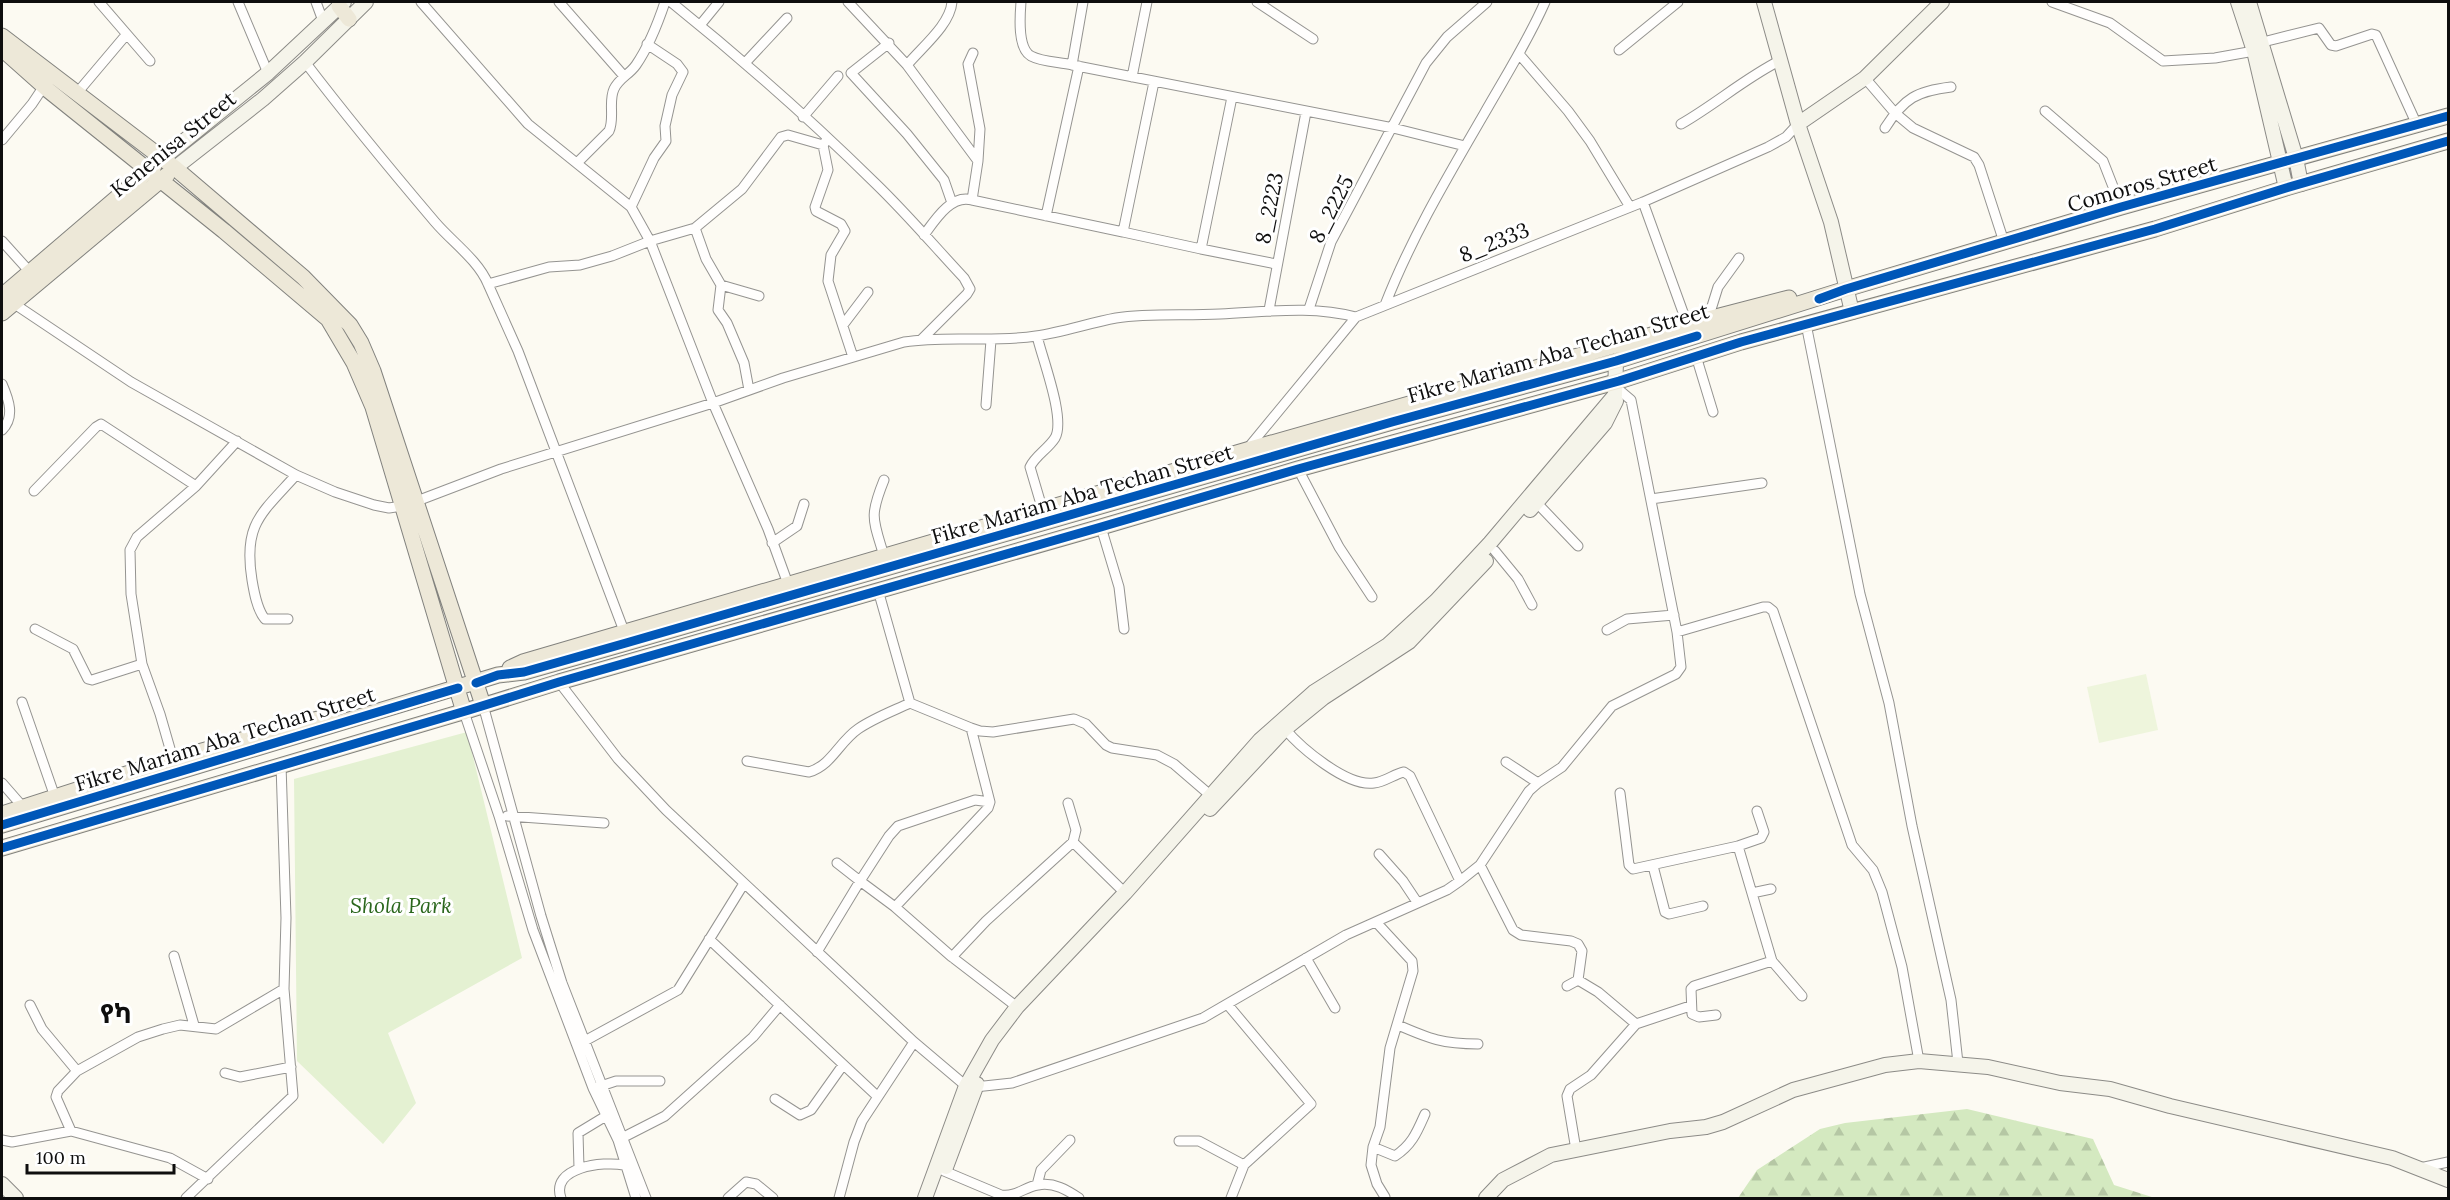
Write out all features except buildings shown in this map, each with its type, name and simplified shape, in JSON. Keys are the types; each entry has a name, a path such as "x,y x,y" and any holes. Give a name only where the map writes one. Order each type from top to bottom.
{"main road":[{"name":"Kenenisa Street","path":"5,302 263,99 305,62 366,2"},
{"path":"1764,2 1798,124 1831,222 1852,312 2155,229 2448,141"},
{"path":"1798,124 1865,78 1942,2"},
{"path":"2238,2 2258,46"},
{"path":"2249,2 2258,46 2289,160 2301,184"},
{"name":"Kenenisa Street","path":"5,302 30,272 163,158 268,73 342,4"},
{"path":"342,4 349,19"},
{"path":"2,26 53,69 49,86"},
{"path":"2,36 49,86"},
{"path":"2,49 161,181 260,253"},
{"path":"2,61 36,87 49,86 77,93 163,158 328,319 354,363 373,407 483,705"},
{"name":"Comoros Street","path":"1846,289 2121,207 2150,201 2448,116"},
{"path":"2286,188 2289,160"},
{"path":"2150,201 2155,229"},
{"name":"Fikre Mariam Aba Techan Street","path":"2,825 498,675 524,672 788,591 1392,422 1616,362 1846,289"},
{"path":"498,675 523,662 624,631 788,591 884,556 1247,450 1794,296 1819,299"},
{"name":"Fikre Mariam Aba Techan Street","path":"2,848 559,682 1298,469 1618,384 1696,356 1852,312"},
{"path":"925,1198 992,1040 1017,1007 1165,854 1210,795 1289,712 1314,692 1416,629 1495,550 1605,423 1618,384 1616,362"},
{"path":"934,1198 971,1087 1007,1034 1039,994 1165,854 1285,729 1323,698 1395,653 1609,408"},
{"path":"409,503 464,712"},
{"path":"788,591 794,614"},
{"path":"2,814 173,759 387,699 407,704"},
{"path":"1486,1198 1503,1180 1551,1155 1670,1131 1706,1127 1739,1115 1793,1090 1885,1065 1919,1061 1958,1063 2140,1096 2170,1106 2340,1144 2420,1168 2448,1180"},
{"path":"2,1184 16,1198"}],"street":[{"path":"99,2 150,61"},
{"path":"238,2 268,73"},
{"path":"316,2 324,21"},
{"path":"421,2 528,123 631,207 650,242 772,543 788,591"},
{"path":"559,2 623,75"},
{"path":"578,162 609,131 612,125 614,89 623,75 634,67 656,28 665,2"},
{"path":"671,2 701,24 745,63 803,117 825,142 876,184 964,278 970,289 946,317 922,339"},
{"path":"701,24 719,2"},
{"path":"848,2 889,43 907,65 978,161"},
{"path":"907,65 942,26 949,15 952,2"},
{"path":"1021,2 1020,29 1027,52 1033,57 1393,128 1465,146"},
{"path":"1046,216 1076,66 1083,2"},
{"path":"1132,77 1147,2"},
{"path":"1257,2 1313,39"},
{"name":"8_2225","path":"1309,309 1331,242 1435,50 1487,2"},
{"path":"1619,50 1678,2"},
{"path":"2052,2 2110,23 2163,61 2215,58 2319,28 2331,45 2336,46 2372,34 2376,35 2417,125"},
{"path":"1384,305 1400,266 1465,146 1519,54 1541,3"},
{"path":"745,63 787,18"},
{"path":"77,93 126,35"},
{"path":"889,43 851,73 907,134 944,180 952,203"},
{"path":"631,207 654,158 666,141 665,126 672,95 683,72 677,64 647,44"},
{"path":"972,200 980,129 968,64 973,53"},
{"path":"1519,54 1573,118 1630,207"},
{"path":"1681,124 1781,60"},
{"path":"305,62 367,143 445,233 483,272 518,351 624,631"},
{"path":"803,117 838,76"},
{"path":"1865,78 1895,113 1913,128 1974,157 1979,165 2004,242"},
{"path":"1124,232 1154,82"},
{"path":"2,140 49,86"},
{"path":"1885,128 1895,113 1917,93 1952,87"},
{"path":"1201,249 1232,97"},
{"path":"2045,111 2103,161 2121,207"},
{"name":"8_2223","path":"1269,310 1306,112"},
{"name":"8_2333","path":"1247,450 1356,317 1643,202 1768,147 1786,137 1798,124"},
{"path":"488,284 549,267 580,265 695,228 742,189 781,137 788,135 825,142"},
{"path":"825,142 828,170 814,207 816,211 842,224 845,231 831,255 828,281 853,357"},
{"path":"924,235 952,203 961,199 1276,264"},
{"path":"1643,202 1688,326"},
{"path":"695,228 706,259 720,285 718,310 727,323 744,363 749,390"},
{"path":"2,241 30,272"},
{"path":"1708,319 1718,287 1739,258"},
{"path":"720,285 759,296"},
{"path":"843,325 868,292"},
{"path":"5,302 131,382 296,475 335,492 389,508 555,452 904,342 922,339 991,340 1036,336 1113,318 1138,315 1223,314 1309,309 1356,317"},
{"path":"1806,324 1860,594 1889,703 1912,826 1951,1000 1958,1063"},
{"path":"1036,336 1054,394 1058,430 1053,440 1030,467 1043,511"},
{"path":"986,405 991,340"},
{"path":"1696,356 1713,412"},
{"path":"2,384 11,414 9,422 2,430"},
{"path":"559,682 618,759 666,810 743,885 914,1042 971,1087 1012,1083 1185,1026 1228,1005 1346,935 1447,890 1480,865 1524,798 1538,783 1562,767 1612,706 1676,674 1681,667 1677,632 1651,499 1631,400 1618,384"},
{"path":"34,491 101,424 196,486"},
{"path":"173,759 142,664 131,594 130,550 137,537 196,486 237,441"},
{"path":"1298,469 1339,547 1372,597"},
{"path":"288,619 265,619 261,615 254,588 249,548 251,533 257,522 296,475"},
{"path":"884,480 875,502 873,517 884,556"},
{"path":"1651,499 1762,483"},
{"path":"1536,502 1578,546"},
{"path":"772,543 796,526 804,504"},
{"path":"1101,527 1119,587 1124,629"},
{"path":"1495,550 1518,579 1532,605"},
{"path":"878,590 910,702"},
{"path":"1677,632 1763,607 1768,607 1773,611 1852,845 1873,870 1882,892 1902,967 1919,1061"},
{"path":"1607,630 1627,619 1674,615"},
{"path":"35,629 73,649 88,679 92,680 142,664"},
{"path":"22,702 55,797"},
{"path":"910,702 980,731 993,732 1074,719 1086,724 1106,745 1112,748 1157,755 1174,764 1210,795"},
{"path":"747,761 809,772 818,769 826,764 857,729 910,702"},
{"path":"483,705 513,817 581,1043"},
{"path":"464,712 499,816 533,930 646,1198"},
{"path":"895,907 984,812 990,802 971,728"},
{"path":"1285,729 1298,745 1351,779 1370,784 1404,772 1410,776 1460,881"},
{"path":"1506,762 1524,776 1538,783"},
{"path":"186,1198 293,1096 284,989 286,918 281,765"},
{"path":"2,783 23,807"},
{"path":"1620,793 1630,868 1653,866 1738,846 1764,835 1757,811"},
{"path":"817,952 860,881 898,825 975,800 990,802"},
{"path":"952,957 987,921 1073,842 1076,830 1068,804"},
{"path":"499,816 604,823"},
{"path":"1073,842 1125,893"},
{"path":"1738,846 1772,961 1802,996"},
{"path":"1379,854 1403,881 1417,902"},
{"path":"837,863 895,907 952,957 1017,1007"},
{"path":"1480,865 1514,930 1521,935 1571,941 1578,944 1582,951 1578,980"},
{"path":"1653,866 1665,912 1669,914 1704,906"},
{"path":"581,1043 678,990 743,885"},
{"path":"1752,893 1771,889"},
{"path":"1376,922 1412,962 1413,971 1390,1048 1380,1127 1373,1148 1371,1165 1377,1184 1385,1197"},
{"path":"709,939 877,1096"},
{"path":"174,956 194,1025"},
{"path":"1306,958 1335,1008"},
{"path":"1716,1015 1694,1016 1690,1006 1691,989 1698,984 1772,961"},
{"path":"1567,986 1578,980"},
{"path":"1578,980 1598,992 1636,1024"},
{"path":"71,1131 56,1096 77,1071 138,1037 180,1025 216,1029 284,989"},
{"path":"30,1005 42,1029 77,1071"},
{"path":"620,1139 665,1116 753,1037 780,1005"},
{"path":"1228,1005 1311,1104 1244,1165 1230,1198"},
{"path":"1576,1150 1568,1093 1592,1075 1636,1024 1690,1006"},
{"path":"1398,1025 1434,1041 1451,1044 1478,1044"},
{"path":"839,1198 862,1121 914,1042"},
{"path":"775,1099 800,1115 805,1114 812,1110 843,1065"},
{"path":"225,1073 240,1077 291,1067"},
{"path":"598,1087 616,1081 660,1081"},
{"path":"598,1087 606,1116 620,1139 624,1165 636,1198"},
{"path":"1373,1148 1395,1156 1407,1149 1416,1136 1425,1114"},
{"path":"579,1168 578,1133 606,1116"},
{"path":"2,1140 12,1142 71,1131 170,1158 208,1179"},
{"path":"1037,1185 1041,1170 1070,1140"},
{"path":"1179,1142 1200,1141 1244,1165"},
{"path":"561,1198 560,1185 568,1175 579,1168 612,1162 624,1165"},
{"path":"2420,1168 2448,1162"},
{"path":"944,1171 1001,1195 1018,1194 1037,1185 1053,1184 1079,1198"},
{"path":"728,1198 746,1182 756,1184 773,1198"}],"green space":[{"path":"2146,674 2158,730 2099,743 2087,687"},
{"name":"Shola Park","path":"467,732 522,958 388,1033 416,1103 383,1144 297,1061 294,779"},
{"path":"1967,1109 2093,1139 2114,1185 2155,1198 1738,1198 1757,1170 1820,1129 1845,1123"}],"cycle path":[{"path":"1819,299 2121,207 2448,116"},
{"path":"2,848 559,682 1298,469 1619,381 1741,342 2155,229 2448,141"},
{"path":"476,683 498,675 524,672 1697,336"},
{"path":"2,825 458,688"}],"district":[{"name":"የካ","path":"116,1013"}]}
